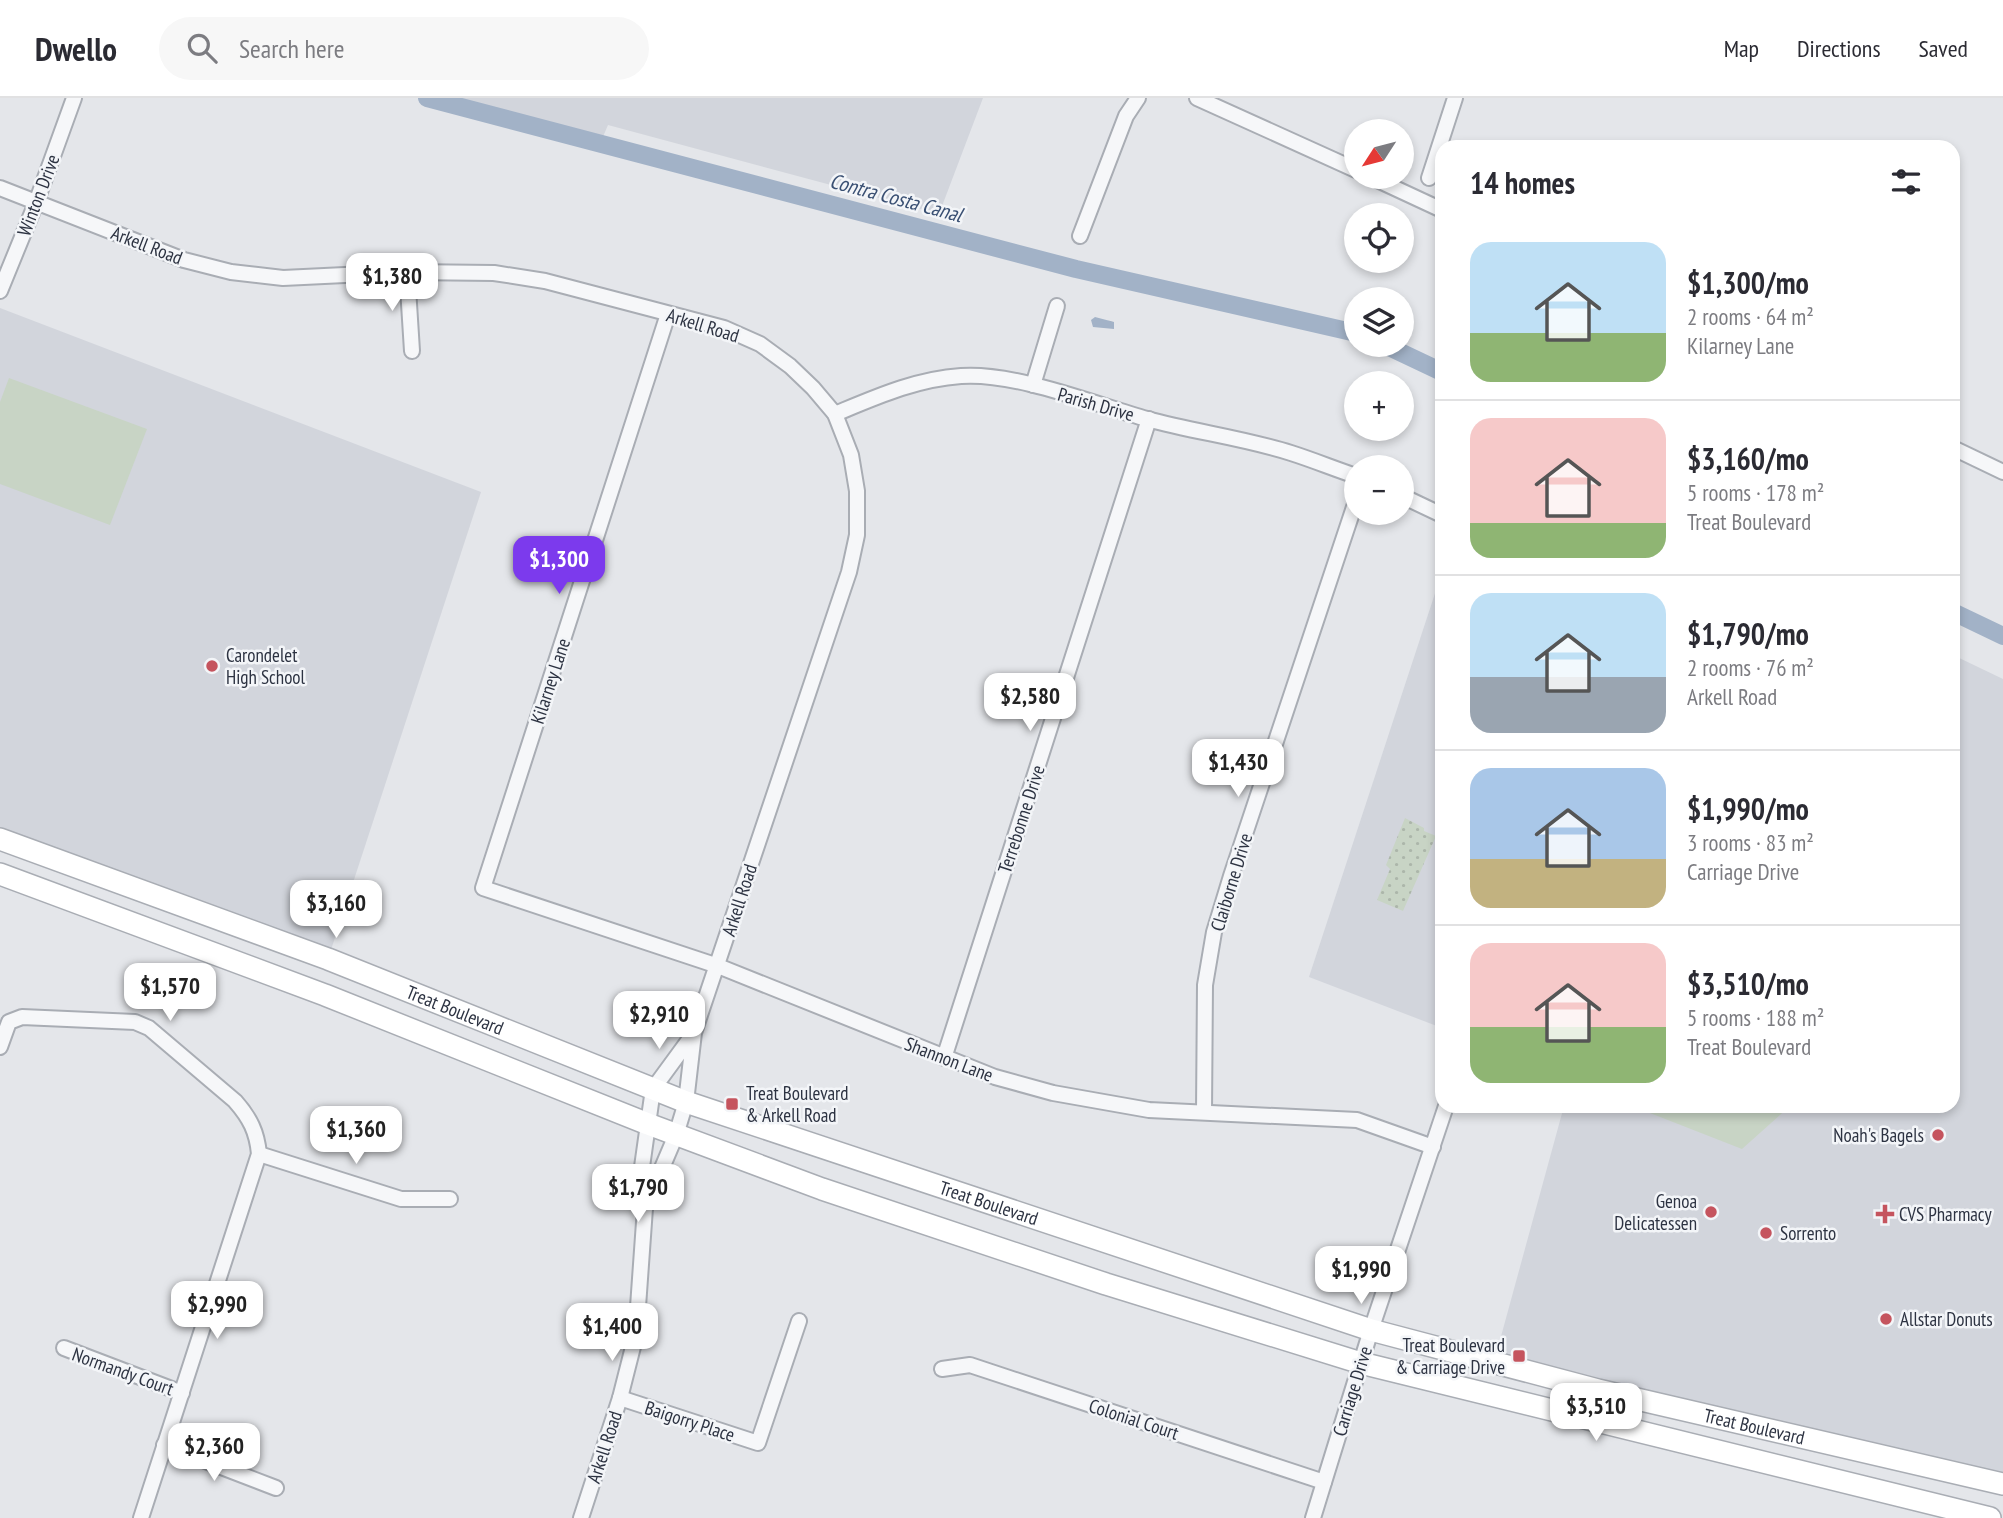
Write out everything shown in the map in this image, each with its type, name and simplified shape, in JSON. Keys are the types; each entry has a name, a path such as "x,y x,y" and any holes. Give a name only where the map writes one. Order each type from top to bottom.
{"main road":[{"name":"Treat Boulevard","path":"0,839 328,960 686,1102 1371,1330 1598,1390 2003,1484"},
{"name":"Treat Boulevard","path":"0,874 325,995 676,1135 962,1237 1361,1363 1990,1518"}],"street":[{"name":"Winton Drive","path":"0,290 36,203 74,98"},
{"path":"1080,236 1126,116 1138,98"},
{"path":"1197,98 1222,103 1344,164"},
{"path":"1441,140 1455,98"},
{"path":"1429,178 1435,160"},
{"name":"Arkell Road","path":"0,188 184,260 231,272 283,278 407,272 495,273 532,279 724,328 761,344 798,373 835,414 851,455 857,491 857,535 849,572 694,1032 686,1102 676,1135 645,1208 636,1335 620,1398 581,1518"},
{"path":"1397,189 1435,207"},
{"path":"407,272 412,351"},
{"path":"1033,385 1057,306"},
{"name":"Kilarney Lane","path":"484,888 668,314"},
{"name":"Parish Drive","path":"835,414 890,391 924,381 963,376 1033,385 1149,419 1290,453 1344,472"},
{"name":"Terrebonne Drive","path":"944,1058 1149,419"},
{"path":"1960,451 2003,472"},
{"path":"1414,502 1435,512"},
{"name":"Claiborne Drive","path":"1204,1112 1205,985 1214,932 1348,525"},
{"name":"Shannon Lane","path":"484,888 718,966 944,1058 995,1077 1053,1093 1149,1110 1357,1120 1433,1147"},
{"path":"0,1046 9,1023 22,1017 135,1022 149,1028 247,1115 257,1134 259,1154 141,1518"},
{"name":"Arkell Road","path":"645,1208 639,1188 653,1090 694,1032"},
{"name":"Carriage Drive","path":"1313,1518 1371,1330 1444,1113"},
{"path":"259,1154 401,1199 450,1199"},
{"name":"Baigorry Place","path":"620,1398 758,1443 799,1321"},
{"name":"Normandy Court","path":"64,1348 182,1393"},
{"name":"Colonial Court","path":"942,1369 970,1365 1324,1482"},
{"path":"164,1445 276,1488"}],"shaded area":[{"path":"442,98 983,98 939,214 608,125 602,139"},
{"name":"Carondelet High School","path":"0,308 481,492 328,959 0,839"},
{"path":"1435,593 1435,1025 1309,977"},
{"path":"1960,658 2003,679 2003,1484 1494,1362 1562,1113 1960,1113"}],"green space":[{"path":"9,378 147,429 110,525 0,484 0,402"},
{"path":"1405,818 1435,836 1403,911 1377,900 1390,869 1386,865"},
{"path":"1650,1113 1782,1113 1742,1149"}],"water":[{"path":"1095,317 1114,322 1114,329 1093,327 1091,320"}],"waterway":[{"name":"Contra Costa Canal","path":"427,98 1076,269 1344,330"},
{"name":"Contra Costa Canal","path":"1410,357 1435,369"},
{"name":"Contra Costa Canal","path":"1960,615 2003,636"}],"place":[{"name":"Carondelet High School","path":"212,666"},
{"name":"Treat Boulevard & Arkell Road","path":"732,1104"},
{"name":"Noah's Bagels","path":"1938,1135"},
{"name":"Genoa Delicatessen","path":"1711,1212"},
{"name":"CVS Pharmacy","path":"1885,1214"},
{"name":"Sorrento","path":"1766,1233"},
{"name":"Allstar Donuts","path":"1886,1319"},
{"name":"Treat Boulevard & Carriage Drive","path":"1519,1356"}]}
